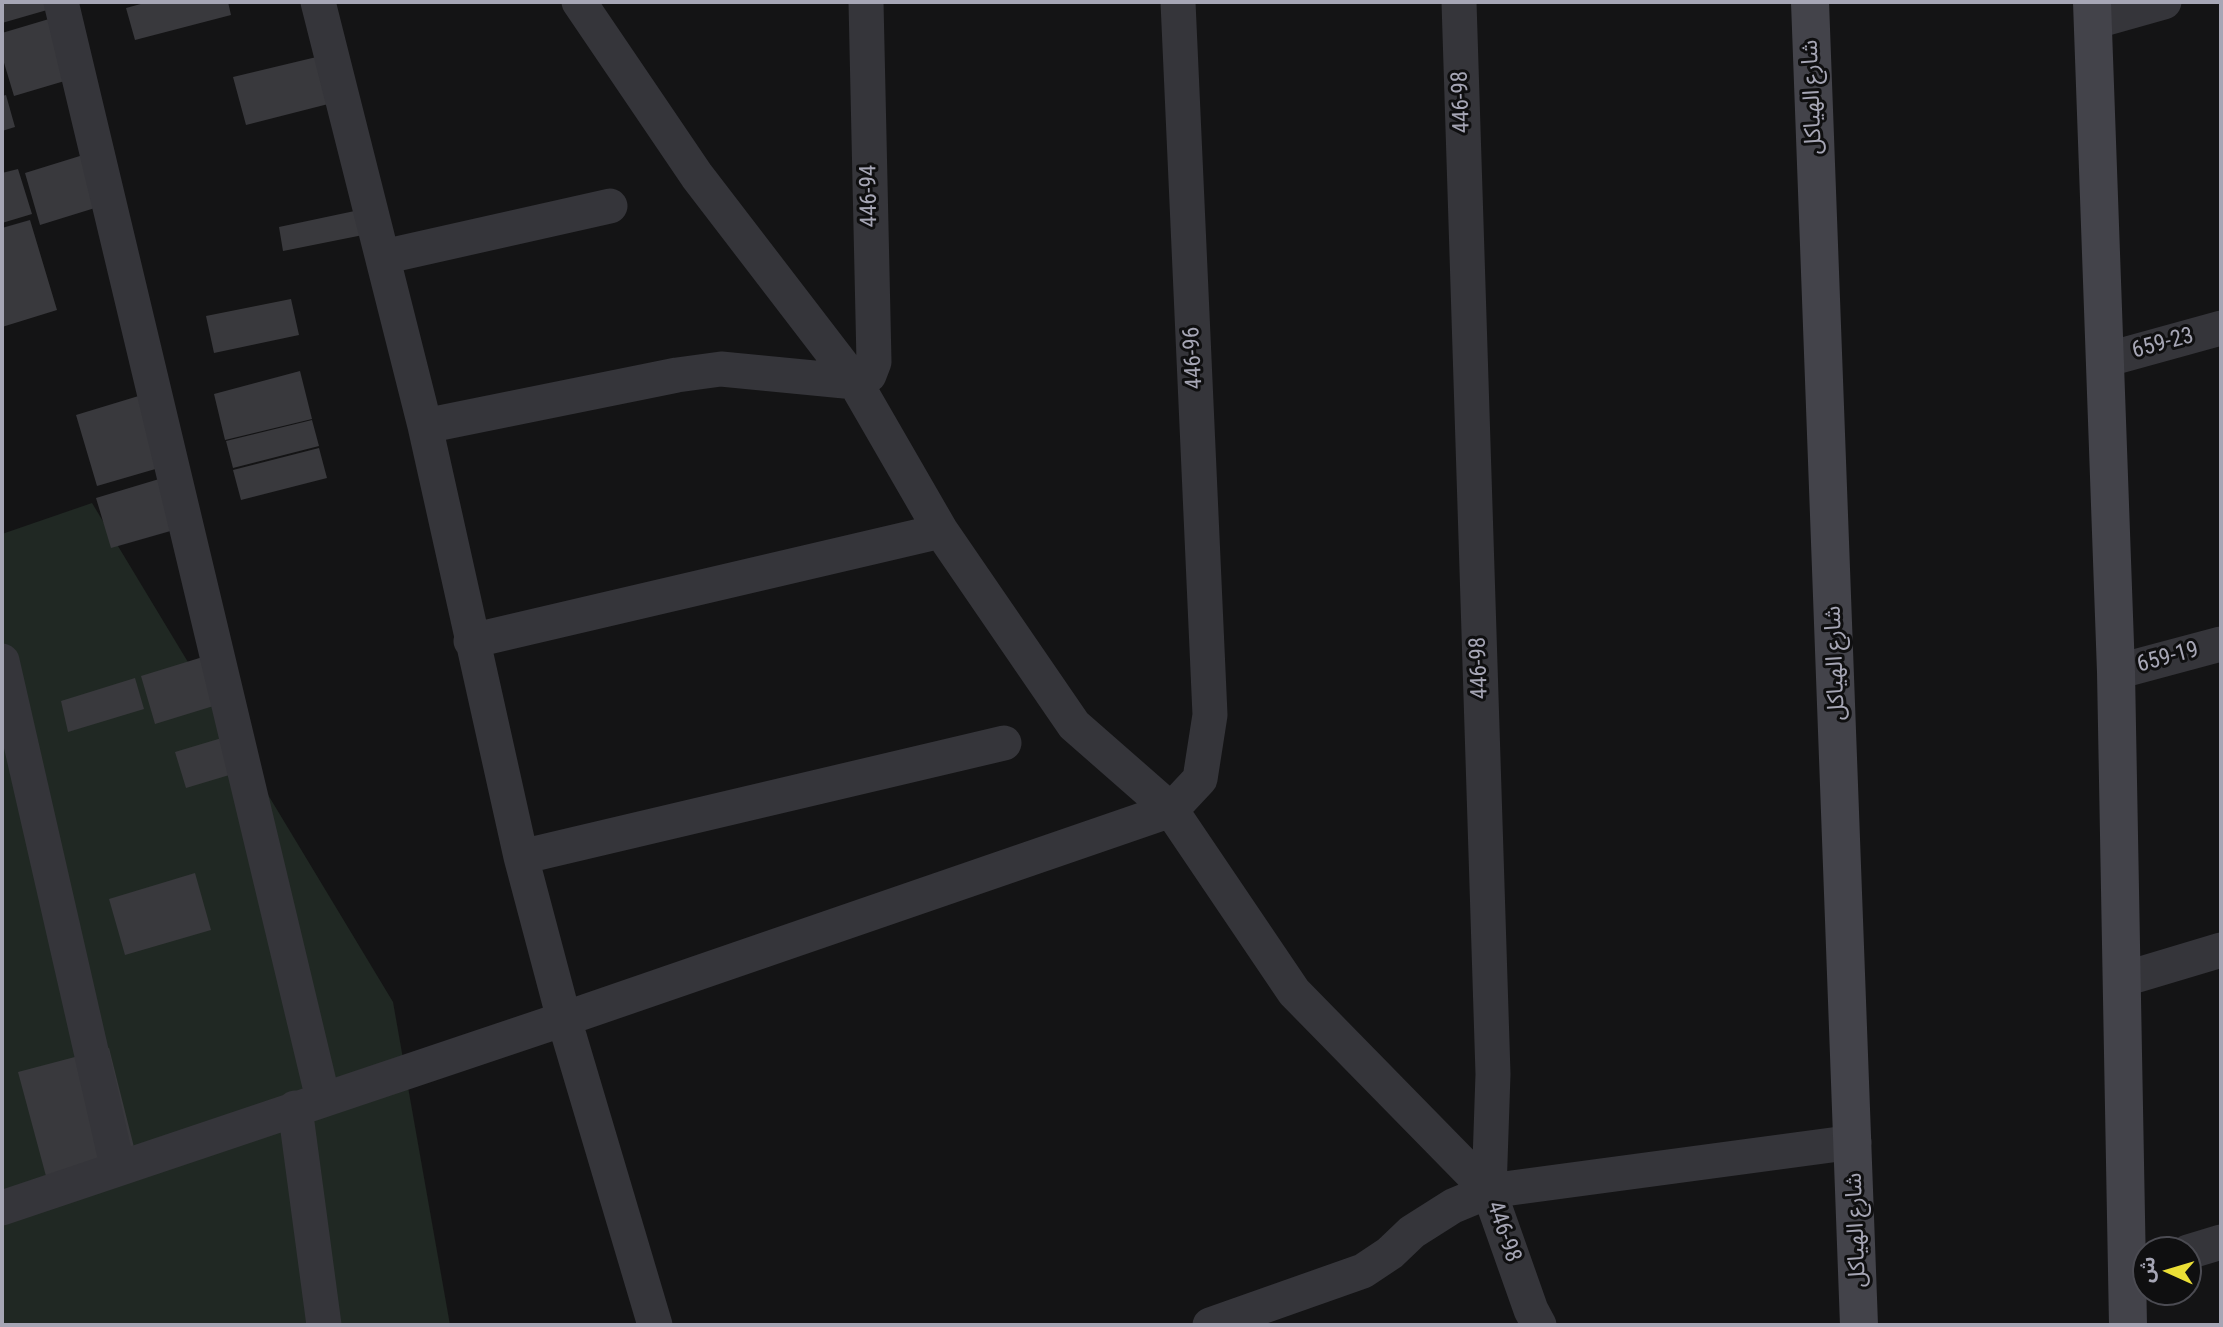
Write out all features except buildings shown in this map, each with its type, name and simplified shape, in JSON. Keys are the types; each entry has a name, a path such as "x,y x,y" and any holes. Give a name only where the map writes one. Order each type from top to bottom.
{"street":[{"path":"61,2 309,1103 324,1325"},
{"path":"318,2 425,426 521,857 564,1019 655,1325"},
{"path":"579,2 697,176 855,382 941,531 1074,725 1171,810 1294,992 1489,1191"},
{"name":"446-94","path":"855,382 869,375 874,362 866,2"},
{"name":"446-96","path":"1171,810 1200,779 1210,715 1178,2"},
{"name":"446-98","path":"1459,2 1493,1074 1489,1191 1531,1310 1539,1325"},
{"name":"شارع الهياكل","path":"1810,2 1859,1325"},
{"path":"2134,1236 2121,979 2116,672 2092,12 2164,2"},
{"path":"383,257 610,206"},
{"name":"659-23","path":"2105,360 2221,328"},
{"path":"425,426 677,374 721,369 855,382"},
{"path":"471,642 941,531"},
{"name":"659-19","path":"2116,672 2221,644"},
{"path":"2,661 118,1168"},
{"path":"521,857 1004,743"},
{"path":"2,1208 564,1019 1171,810"},
{"path":"2121,979 2221,950"},
{"path":"1210,1325 1363,1271 1390,1253 1412,1232 1453,1206 1489,1191 1854,1142"},
{"path":"2202,1248 2221,1242"},
{"path":"2128,1325 2132,1296"}],"shaded area":[{"path":"92,503 393,1002 450,1325 2,1325 2,534"}]}
